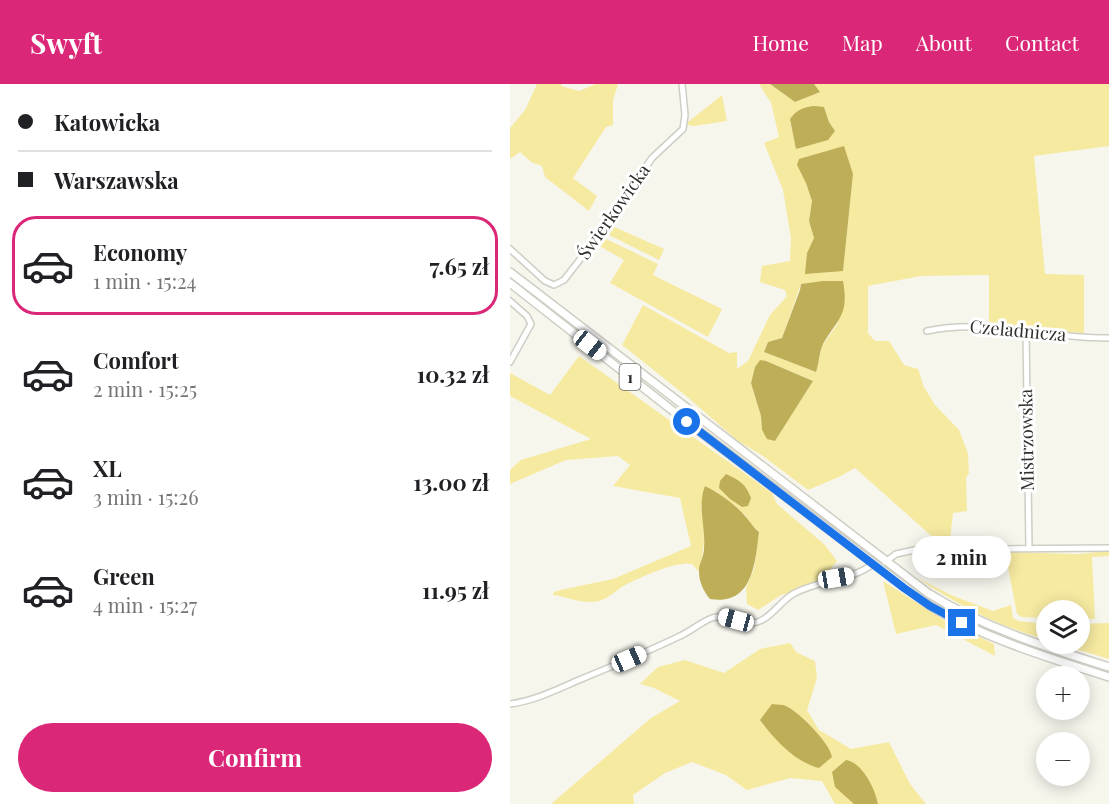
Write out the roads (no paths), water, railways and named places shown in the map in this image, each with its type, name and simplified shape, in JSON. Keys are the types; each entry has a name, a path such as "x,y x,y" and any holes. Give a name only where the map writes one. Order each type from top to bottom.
{"main road":[{"name":"1","path":"510,272 928,593 970,617 1023,639 1109,667"},
{"name":"1","path":"510,283 737,460 930,606 981,633 1109,677"}],"street":[{"name":"Świerkowicka","path":"510,249 545,281 554,285 564,280 606,226 652,158 683,129 685,115 682,84"},
{"path":"510,301 527,316 531,324 510,362"},
{"name":"Czeladnicza","path":"927,331 958,326 1109,338"},
{"name":"Mistrzowska","path":"1026,331 1029,549"},
{"path":"885,562 896,554 942,544 1029,549 1109,548"},
{"path":"510,704 550,692 629,659 683,635 712,618 723,616 751,624 760,621 795,593 836,578 863,573 873,564"}]}
